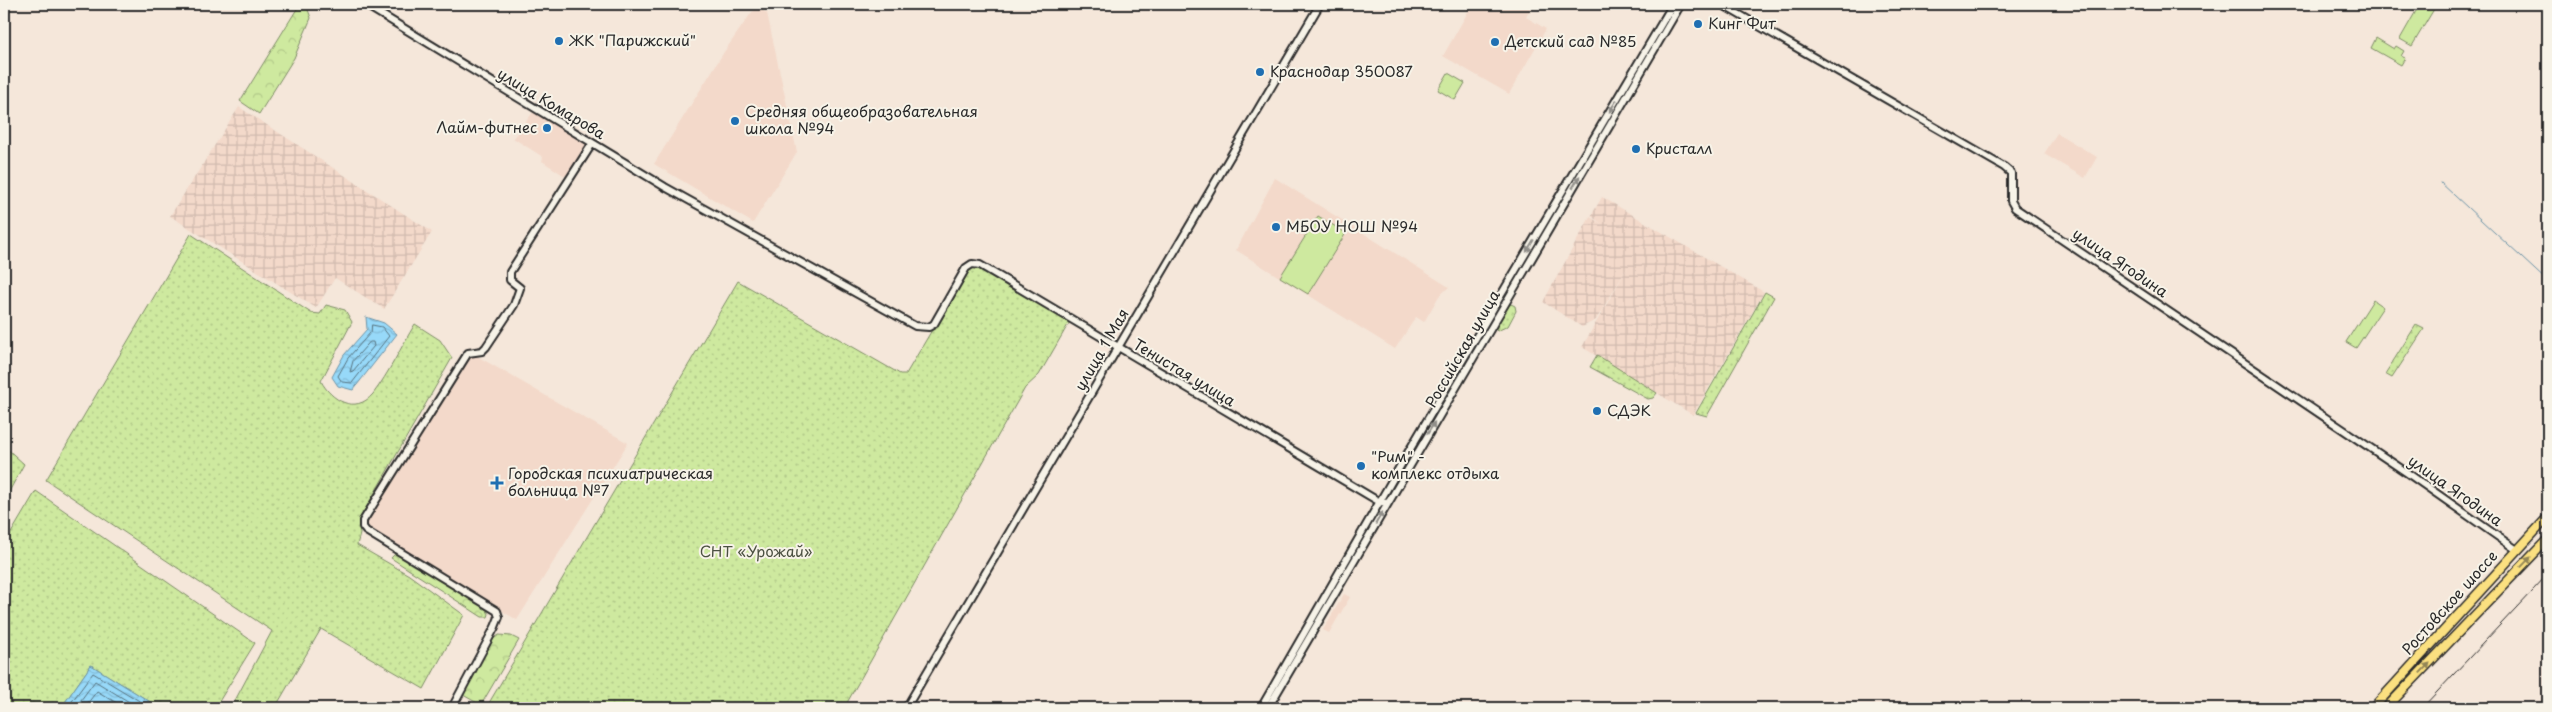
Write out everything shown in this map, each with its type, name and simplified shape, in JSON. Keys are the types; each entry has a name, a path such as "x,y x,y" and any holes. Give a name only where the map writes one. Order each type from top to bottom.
{"highway":[{"name":"Ростовское шоссе","path":"2372,708 2548,518"},
{"name":"Ростовское шоссе","path":"2386,708 2548,539"},
{"path":"2446,628 2447,636 2455,636"}],"street":[{"name":"улица Комарова","path":"364,4 592,144 753,238 914,326 924,328 934,324 969,265"},
{"name":"улица 1 Мая","path":"906,708 1320,4"},
{"name":"Российская улица","path":"1261,708 1673,4"},
{"name":"Российская улица","path":"1268,708 1681,4"},
{"name":"улица Ягодина","path":"1721,4 2004,167 2011,174 2011,201 2015,208 2406,472 2517,550"},
{"path":"452,708 499,617 492,606 366,531 363,527 363,521 466,355 486,347 514,304 520,288 510,275 592,144"},
{"name":"Тенистая улица","path":"969,265 983,266 1380,502 1388,503"}],"shaded area":[{"name":"Детский сад №85","path":"1470,4 1534,4 1526,17 1546,29 1509,94 1443,56 1469,10"},
{"name":"Средняя общеобразовательная школа №94","path":"758,8 767,13 797,152 753,223 654,164 724,52 752,12"},
{"path":"239,107 432,232 384,309 335,278 316,308 170,216"},
{"path":"534,111 590,145 568,178 542,161 543,157 513,138"},
{"path":"2057,133 2097,157 2085,178 2044,154"},
{"path":"1275,178 1449,287 1439,296 1424,322 1416,317 1395,349 1236,250"},
{"path":"1602,197 1764,292 1693,415 1582,347 1629,265 1596,320 1582,327 1543,302 1590,217 1602,224 1591,216"},
{"name":"Городская психиатрическая больница №7","path":"475,355 628,443 517,620 367,528 366,524 466,358"},
{"path":"1344,594 1350,597 1329,633 1323,630"}],"green space":[{"path":"300,4 307,7 311,18 294,58 259,114 240,101"},
{"path":"2420,4 2437,4 2412,46 2400,39"},
{"path":"2376,38 2394,49 2396,46 2404,51 2401,56 2405,58 2401,65 2371,48"},
{"path":"1448,73 1465,83 1455,100 1438,90"},
{"path":"1318,216 1346,233 1308,294 1280,277"},
{"path":"191,234 311,313 320,314 326,305 345,310 352,322 321,381 325,388 337,399 351,404 359,403 373,394 390,369 415,324 440,340 452,358 359,520 360,534 357,545 409,575 464,615 424,689 321,629 275,708 231,708 272,631 46,480"},
{"name":"СНТ «Урожай»","path":"977,266 1067,318 1069,323 1039,375 1025,388 844,708 486,708 738,281 900,374 906,374 968,269"},
{"path":"1765,292 1774,297 1707,416 1696,413"},
{"path":"2373,300 2383,307 2356,348 2346,342"},
{"path":"1511,304 1515,306 1516,311 1508,326 1497,331 1495,329"},
{"path":"2416,325 2424,329 2392,378 2385,374"},
{"path":"1597,355 1657,393 1653,398 1648,399 1590,367"},
{"path":"4,446 24,464 4,501"},
{"path":"36,491 255,643 215,708 160,708 91,665 61,708 4,708 4,545"},
{"path":"396,553 485,607 489,614 488,617 482,617 391,558"},
{"path":"499,635 511,636 519,640 481,705 463,695 492,640"}],"water":[{"path":"366,317 384,323 397,334 353,390 338,386 332,377 344,355 367,329"},
{"path":"91,665 160,708 61,708"}],"waterway":[{"path":"2441,183 2548,282"}],"railway":[{"path":"2422,708 2548,574"}],"place":[{"name":"Кинг Фит","path":"1698,24"},
{"name":"ЖК \"Парижский\"","path":"559,41"},
{"name":"Детский сад №85","path":"1495,42"},
{"name":"Краснодар 350087","path":"1260,72"},
{"name":"Средняя общеобразовательная школа №94","path":"735,121"},
{"name":"Лайм-фитнес","path":"547,128"},
{"name":"Кристалл","path":"1636,149"},
{"name":"МБОУ НОШ №94","path":"1276,227"},
{"name":"СДЭК","path":"1597,411"},
{"name":"\"Рим\" - комплекс отдыха","path":"1361,466"},
{"name":"Городская психиатрическая больница №7","path":"497,483"}]}
